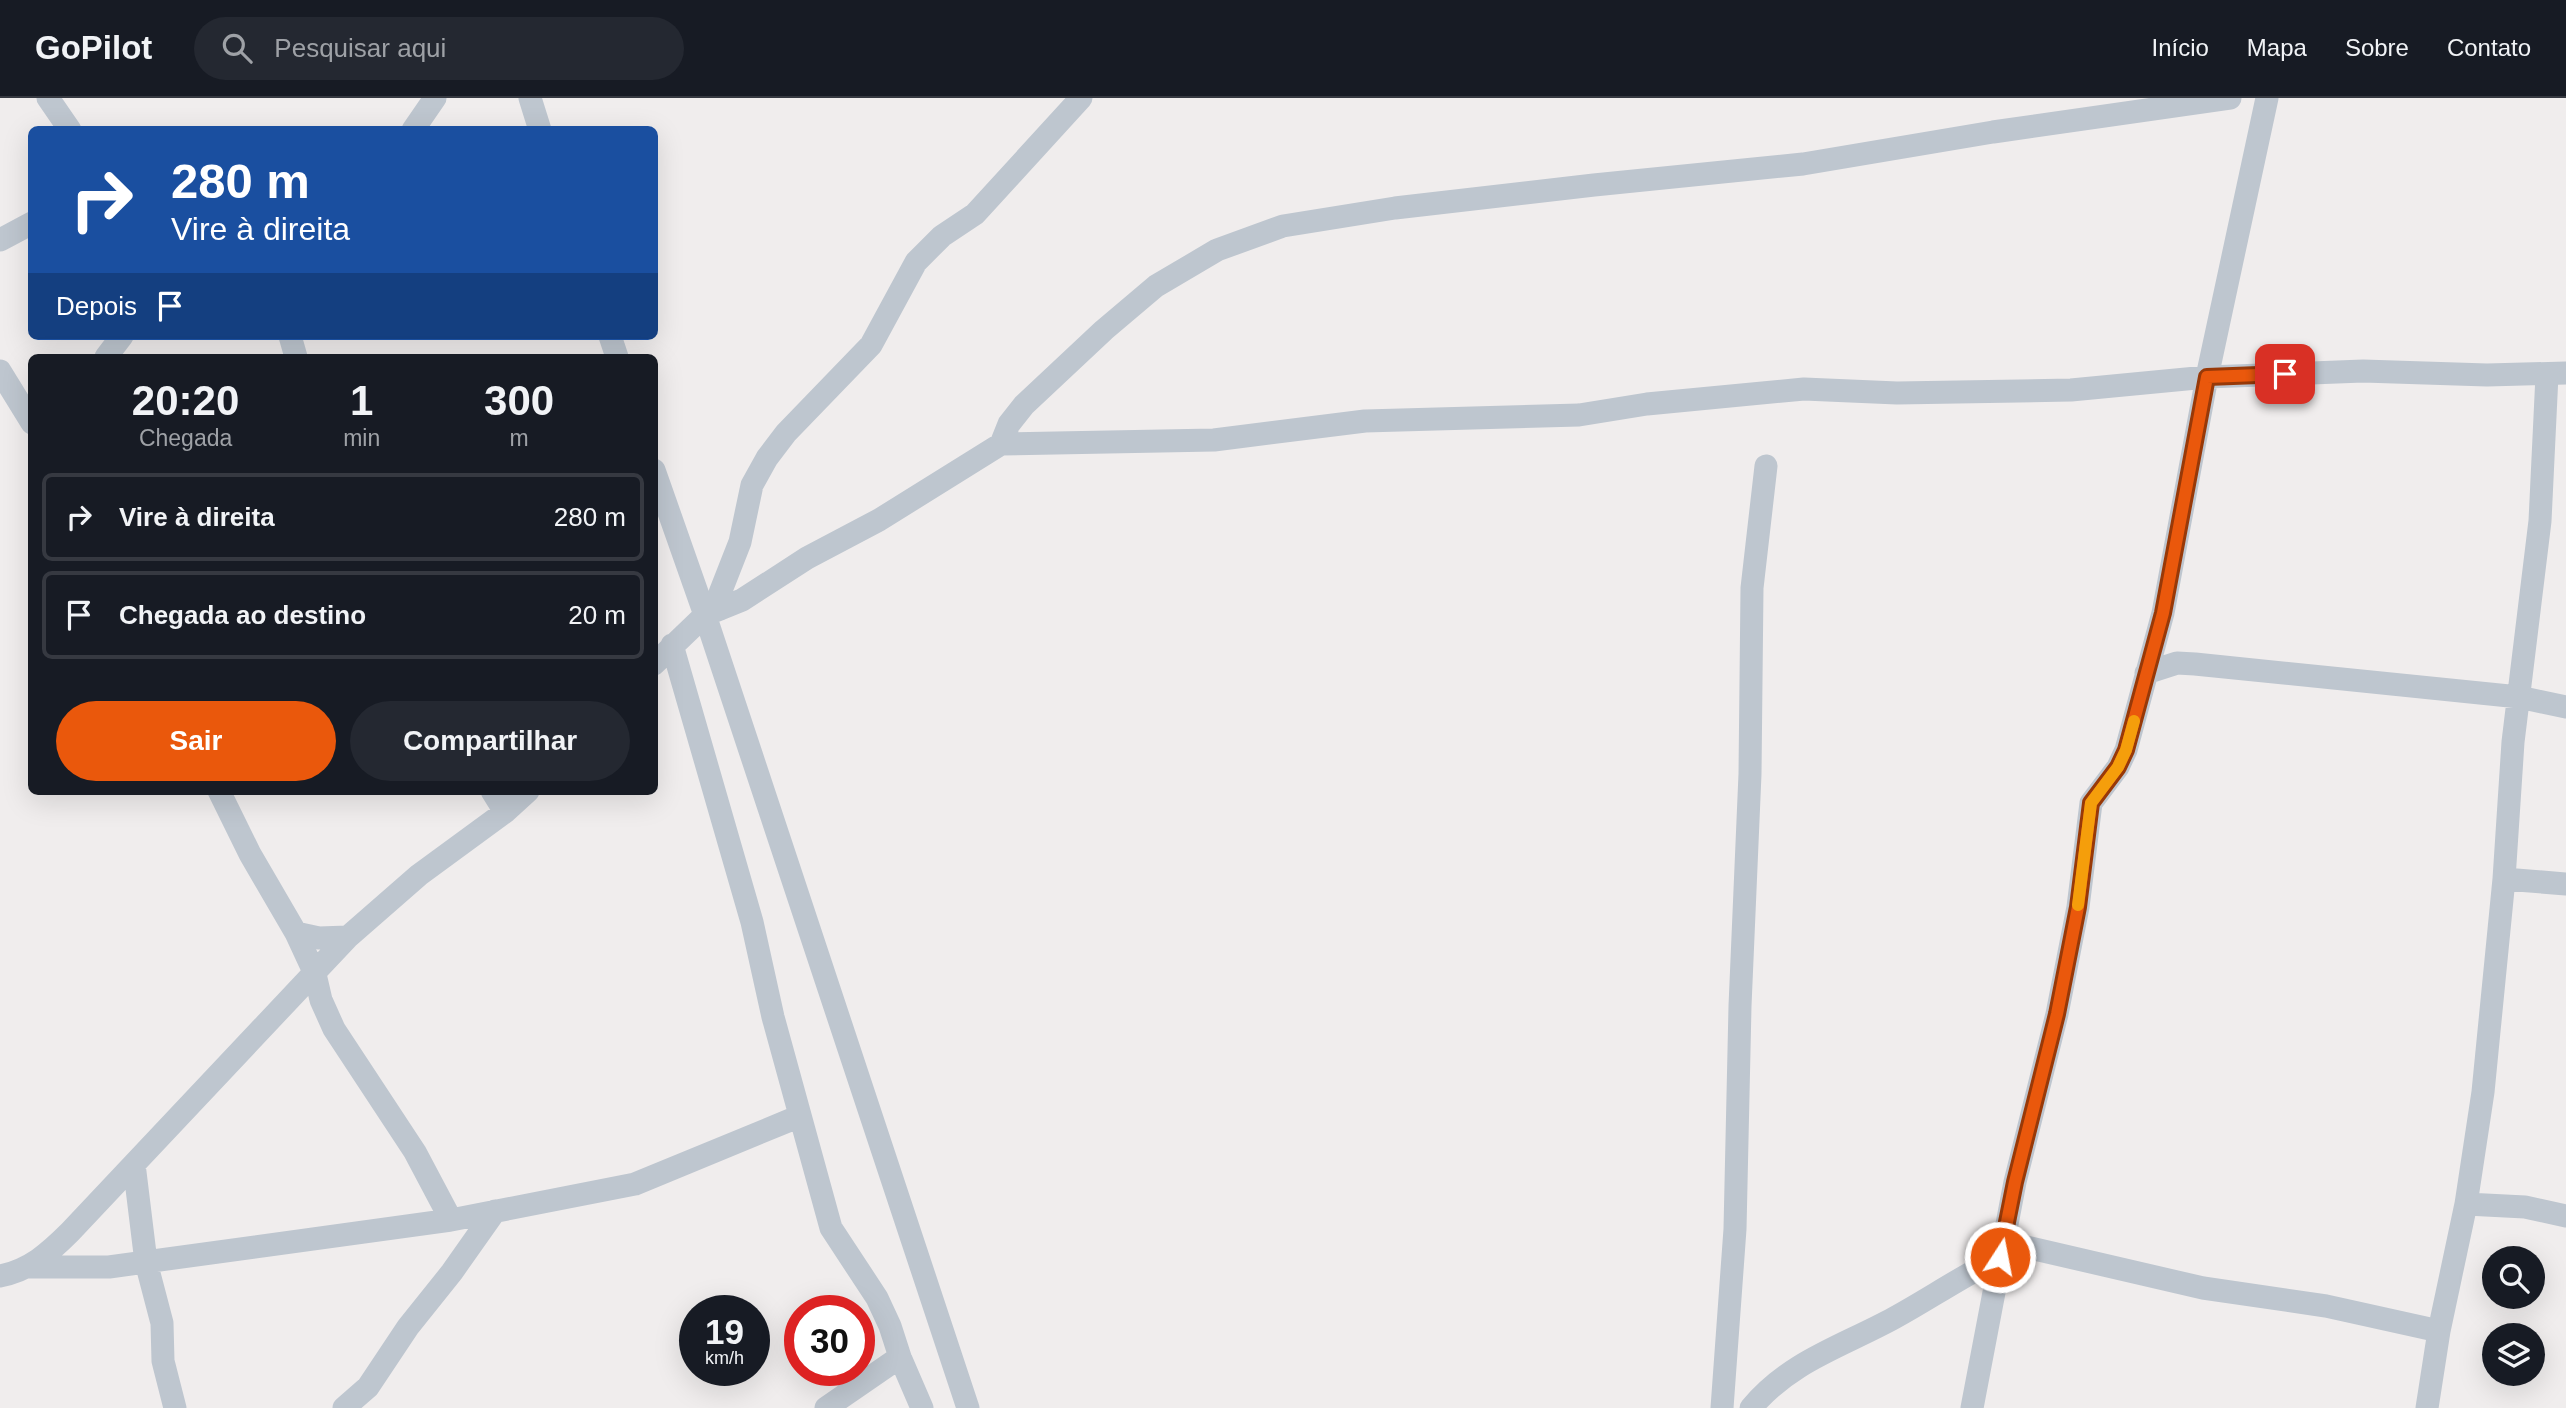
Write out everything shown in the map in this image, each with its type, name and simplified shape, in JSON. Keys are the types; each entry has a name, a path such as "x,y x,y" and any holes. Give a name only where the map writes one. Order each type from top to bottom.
{"street":[{"path":"48,98 67,126"},
{"path":"416,126 435,98"},
{"path":"530,98 539,126"},
{"path":"713,612 740,542 752,485 767,458 786,433 871,345 916,262 942,236 975,214 1081,98"},
{"path":"1000,444 1009,424 1024,405 1104,330 1156,286 1217,250 1283,226 1395,208 1803,164 1993,132 2230,98"},
{"path":"1969,1405 2015,1182 2057,1014 2078,907 2091,803 2118,767 2126,750 2163,613 2207,377 2267,98"},
{"path":"0,240 28,225"},
{"path":"108,354 119,340"},
{"path":"0,371 28,416"},
{"path":"658,660 713,612 742,600 807,558 879,520 1000,444 1214,440 1364,421 1579,415 1647,404 1804,389 1897,393 2071,390 2207,377 2363,371 2557,374 2519,697 2483,1092 2466,1204 2439,1331 2427,1408"},
{"path":"1722,1408 1735,1229 1740,1006 1750,774 1752,588 1766,466"},
{"path":"658,480 713,612 968,1408"},
{"path":"672,645 752,922 773,1017 831,1228 877,1298 922,1408"},
{"path":"2146,673 2177,663 2195,664 2519,697 2566,707"},
{"path":"221,795 250,854 296,933 315,974 321,1000 334,1029 415,1152 452,1220"},
{"path":"494,795 505,812"},
{"path":"0,1276 28,1267 43,1258 71,1232 348,937 419,875 505,812 524,795"},
{"path":"2504,879 2566,884"},
{"path":"296,933 319,938 348,937"},
{"path":"28,1267 109,1267 452,1220 635,1184 800,1116"},
{"path":"134,1164 145,1262 162,1323 163,1361 175,1408"},
{"path":"2466,1204 2525,1207 2566,1216"},
{"path":"344,1408 368,1387 408,1327 452,1272 495,1211"},
{"path":"1751,1408 1794,1367 1894,1318 2000,1257 2026,1247 2203,1288 2326,1306 2439,1331"},
{"path":"826,1408 900,1357"}],"slow traffic":[{"path":"2078,905 2091,803 2118,767 2134,721"}],"route":[{"path":"2000,1257 2015,1182 2057,1014 2078,907 2091,803 2118,767 2126,750 2163,613 2207,377 2285,374"}]}
